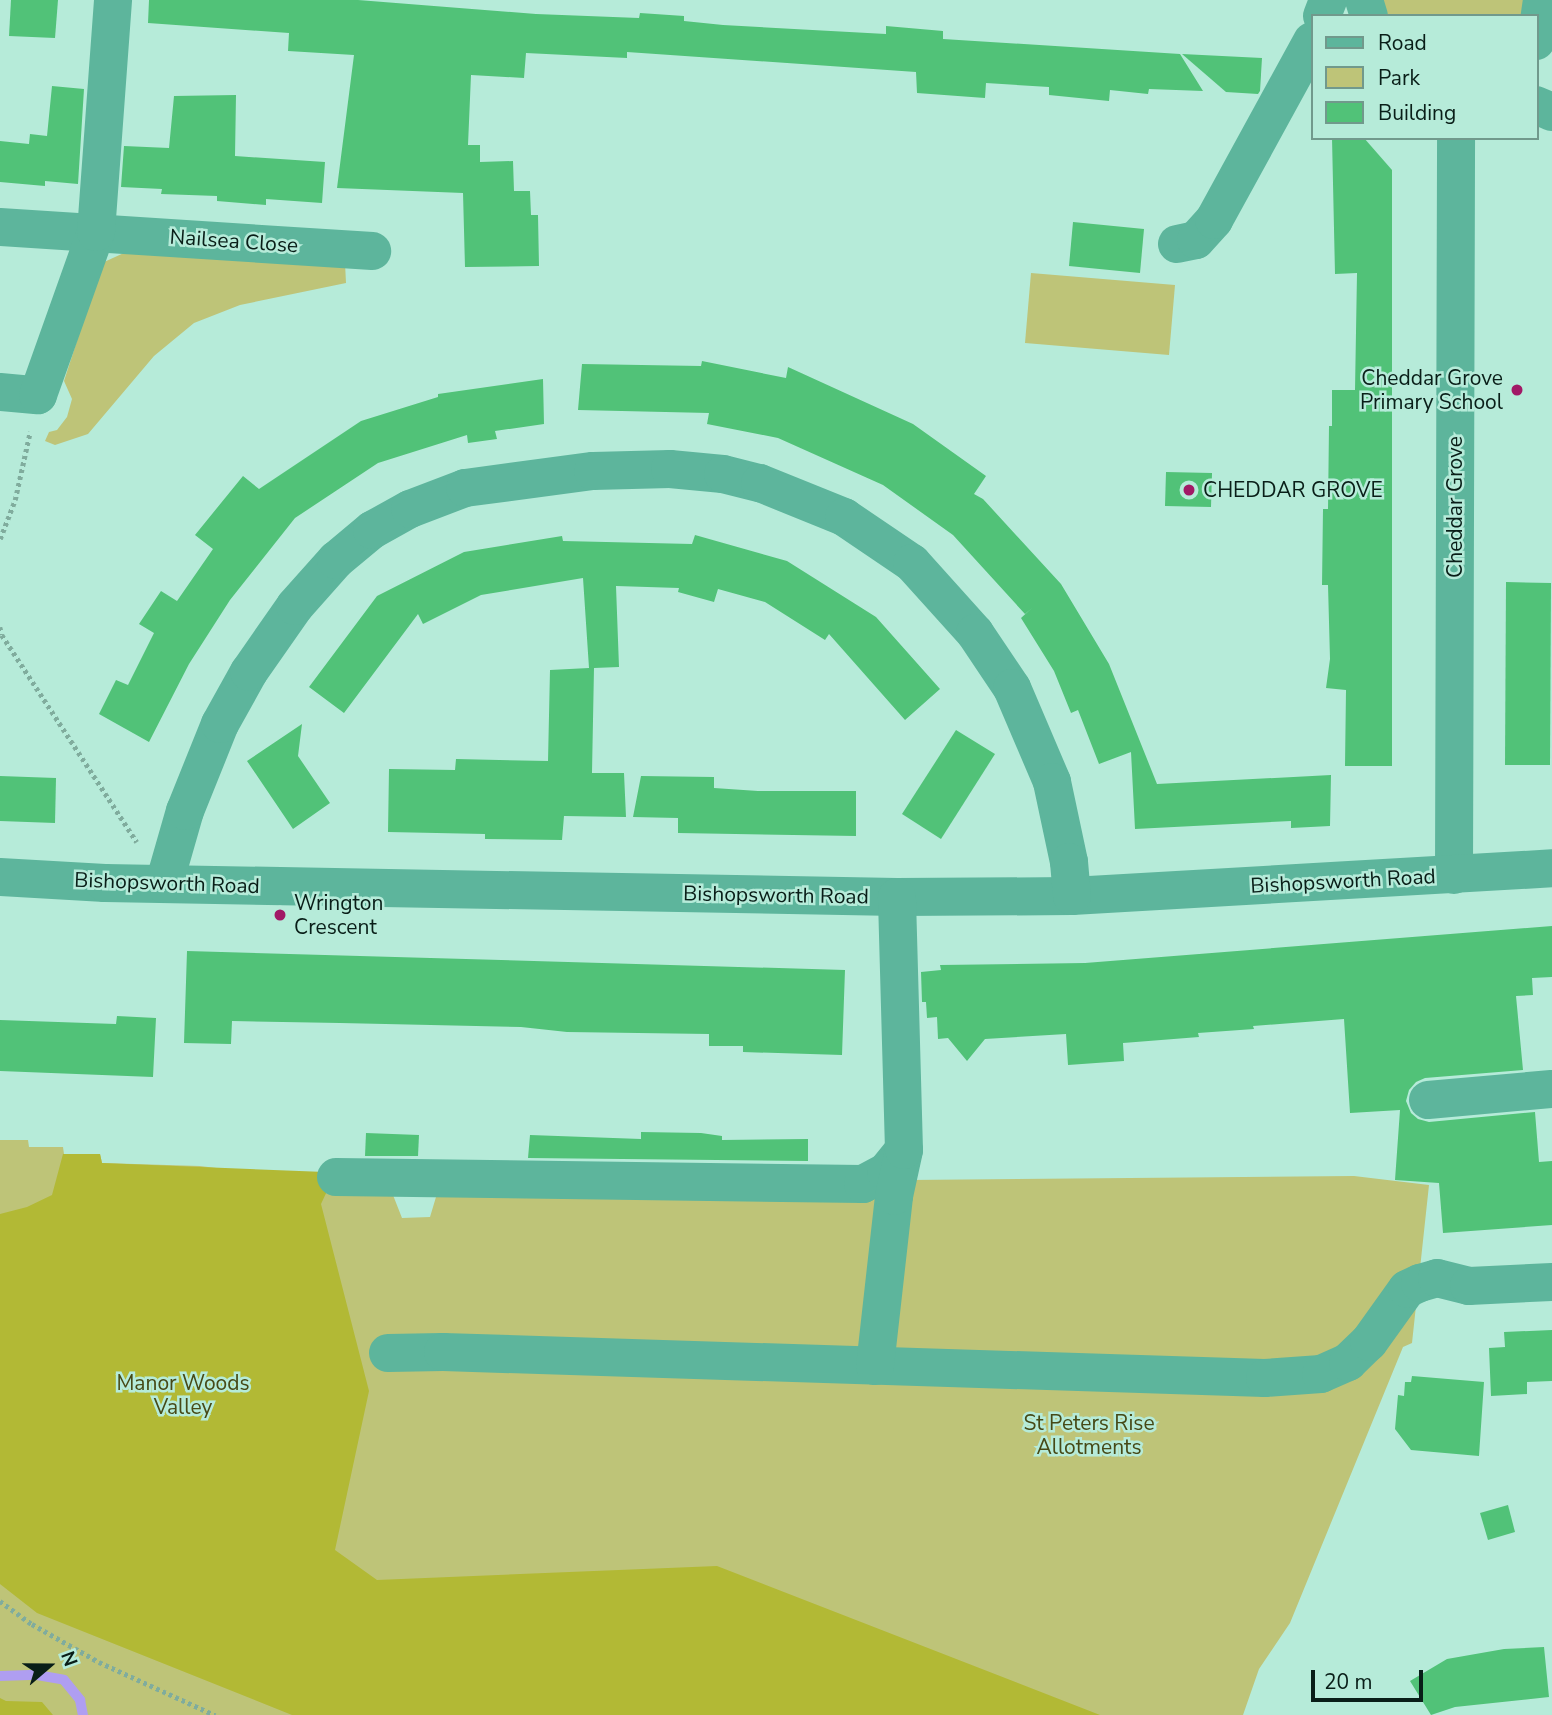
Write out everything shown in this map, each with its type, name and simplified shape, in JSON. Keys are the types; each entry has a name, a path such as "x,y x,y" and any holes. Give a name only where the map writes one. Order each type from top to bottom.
{"street":[{"path":"0,392 38,395 96,232 113,0"},
{"path":"1538,27 1542,0"},
{"path":"1177,244 1196,240 1214,220 1310,45"},
{"name":"Cheddar Grove","path":"1454,875 1456,140"},
{"name":"Nailsea Close","path":"0,227 372,250"},
{"path":"164,884 185,811 220,724 250,672 295,606 345,552 372,530 410,509 465,488 593,471 670,469 723,474 760,483 844,517 912,563 975,633 1012,688 1052,782 1069,862 1072,896"},
{"name":"Bishopsworth Road","path":"0,877 164,884 897,897 1072,896 1552,868"},
{"path":"875,1366 894,1196 904,1150 897,897"},
{"path":"1428,1100 1552,1089"},
{"path":"336,1177 415,1193 863,1184 886,1172 904,1150"},
{"path":"388,1353 443,1352 1265,1378 1321,1374 1349,1362 1369,1342 1407,1289 1437,1278 1469,1286 1552,1282"}],"path":[{"path":"0,539 15,500 38,395"},
{"path":"0,627 2,635 164,884"},
{"path":"0,1601 32,1624 99,1662 215,1715"}],"green space":[{"path":"1380,0 1529,0 1528,14 1382,14"},
{"path":"126,252 345,263 346,283 240,305 194,323 154,356 88,434 55,445 45,441 49,432 57,430 67,417 72,399 64,381 102,263"},
{"path":"1031,273 1175,285 1169,355 1025,343"},
{"name":"St Peters Rise Allotments","path":"0,1140 28,1140 29,1147 63,1147 64,1154 100,1154 102,1163 200,1166 391,1190 402,1218 430,1217 436,1197 909,1180 1354,1176 1429,1185 1412,1343 1403,1347 1290,1623 1259,1669 1243,1715 0,1715"},
{"name":"Manor Woods Valley","path":"63,1154 100,1154 102,1163 325,1172 328,1189 321,1204 369,1391 335,1550 377,1580 717,1566 1100,1715 292,1715 37,1613 0,1584 0,1214 27,1207 52,1195"},
{"path":"0,1698 6,1701 42,1702 53,1715 0,1715"}],"building":[{"path":"11,0 58,0 55,38 9,36"},
{"path":"149,0 358,0 536,14 639,18 640,13 684,16 684,21 723,25 886,34 886,26 943,31 943,39 1180,54 1203,91 1149,89 1148,94 1110,90 1109,101 1049,95 1049,87 986,83 985,98 917,93 916,72 627,52 627,58 526,53 524,78 471,75 468,145 480,145 480,162 513,161 514,191 530,191 531,215 538,215 539,266 465,267 463,193 337,188 354,55 288,51 289,33 148,23"},
{"path":"1182,54 1262,58 1260,91 1258,94 1226,92"},
{"path":"52,86 84,89 78,184 45,181 45,186 0,182 0,141 29,144 30,134 47,136"},
{"path":"236,95 235,156 325,162 322,203 266,199 266,205 217,201 217,196 161,194 162,189 121,187 124,146 169,148 174,96"},
{"path":"1332,140 1366,140 1392,170 1392,766 1345,766 1346,690 1326,688 1330,659 1328,585 1322,585 1323,509 1328,509 1332,390 1355,390 1357,273 1335,274"},
{"path":"1073,222 1144,229 1140,273 1069,266"},
{"path":"702,361 786,378 788,367 913,424 986,476 974,494 983,499 1061,584 1109,664 1157,784 1331,775 1330,826 1291,828 1291,821 1135,829 1131,752 1099,764 1078,710 1071,713 1054,671 1021,618 1032,608 1025,614 953,535 883,485 778,438 707,424 709,413 578,410 582,364 701,366"},
{"path":"543,379 544,424 495,431 497,439 468,443 467,435 378,463 295,518 230,600 189,664 149,742 99,714 116,680 128,685 154,633 139,624 161,591 177,601 213,549 195,535 243,476 259,489 361,421 438,397 438,394"},
{"name":"CHEDDAR GROVE","path":"1166,472 1212,473 1211,507 1165,506"},
{"path":"695,535 787,561 876,617 940,689 905,720 829,634 825,640 765,602 718,589 714,602 678,592 679,588 616,586 619,667 594,668 592,773 624,773 626,817 564,816 562,840 485,839 485,834 388,832 389,769 455,770 456,759 548,761 550,670 589,668 583,578 481,595 423,624 418,614 344,713 309,687 377,596 464,552 562,536 563,541 692,544"},
{"path":"1506,582 1551,583 1550,765 1505,765"},
{"path":"302,724 298,756 330,803 293,829 247,761"},
{"path":"956,730 995,754 941,839 902,814"},
{"path":"0,776 56,778 55,823 0,821"},
{"path":"641,776 714,777 714,788 856,791 856,836 678,833 678,818 633,817"},
{"path":"1552,926 1552,977 1532,978 1533,995 1516,996 1523,1070 1425,1078 1416,1082 1409,1090 1406,1101 1411,1113 1418,1119 1429,1122 1535,1112 1539,1162 1552,1161 1552,1225 1443,1233 1439,1183 1395,1180 1400,1110 1350,1113 1344,1019 1253,1026 1254,1029 1198,1033 1199,1037 1123,1043 1124,1061 1068,1065 1066,1034 985,1039 967,1061 948,1038 938,1039 937,1017 927,1018 926,1002 922,1002 921,972 941,970 940,965 1085,963"},
{"path":"187,951 845,970 842,1055 743,1052 743,1046 709,1046 709,1034 232,1021 231,1044 184,1043"},
{"path":"117,1016 156,1018 153,1077 0,1071 0,1020 116,1024"},
{"path":"641,1132 701,1133 722,1136 722,1140 808,1139 808,1161 528,1158 530,1135 641,1139"},
{"path":"366,1133 419,1135 418,1156 365,1156"},
{"path":"1552,1330 1552,1381 1527,1382 1527,1394 1491,1396 1489,1348 1505,1347 1504,1332"},
{"path":"1412,1376 1484,1382 1479,1456 1411,1450 1395,1429 1398,1395 1404,1396 1405,1382 1411,1382"},
{"path":"1508,1505 1515,1532 1488,1540 1480,1513"},
{"path":"1544,1647 1549,1697 1455,1707 1431,1715 1410,1681 1447,1659 1504,1649"}],"waterway":[{"path":"0,1676 37,1675 64,1680 80,1700 83,1715"}],"place":[{"name":"Cheddar Grove Primary School","path":"1517,390"},
{"name":"CHEDDAR GROVE","path":"1189,490"},
{"name":"Wrington Crescent","path":"280,915"}]}
